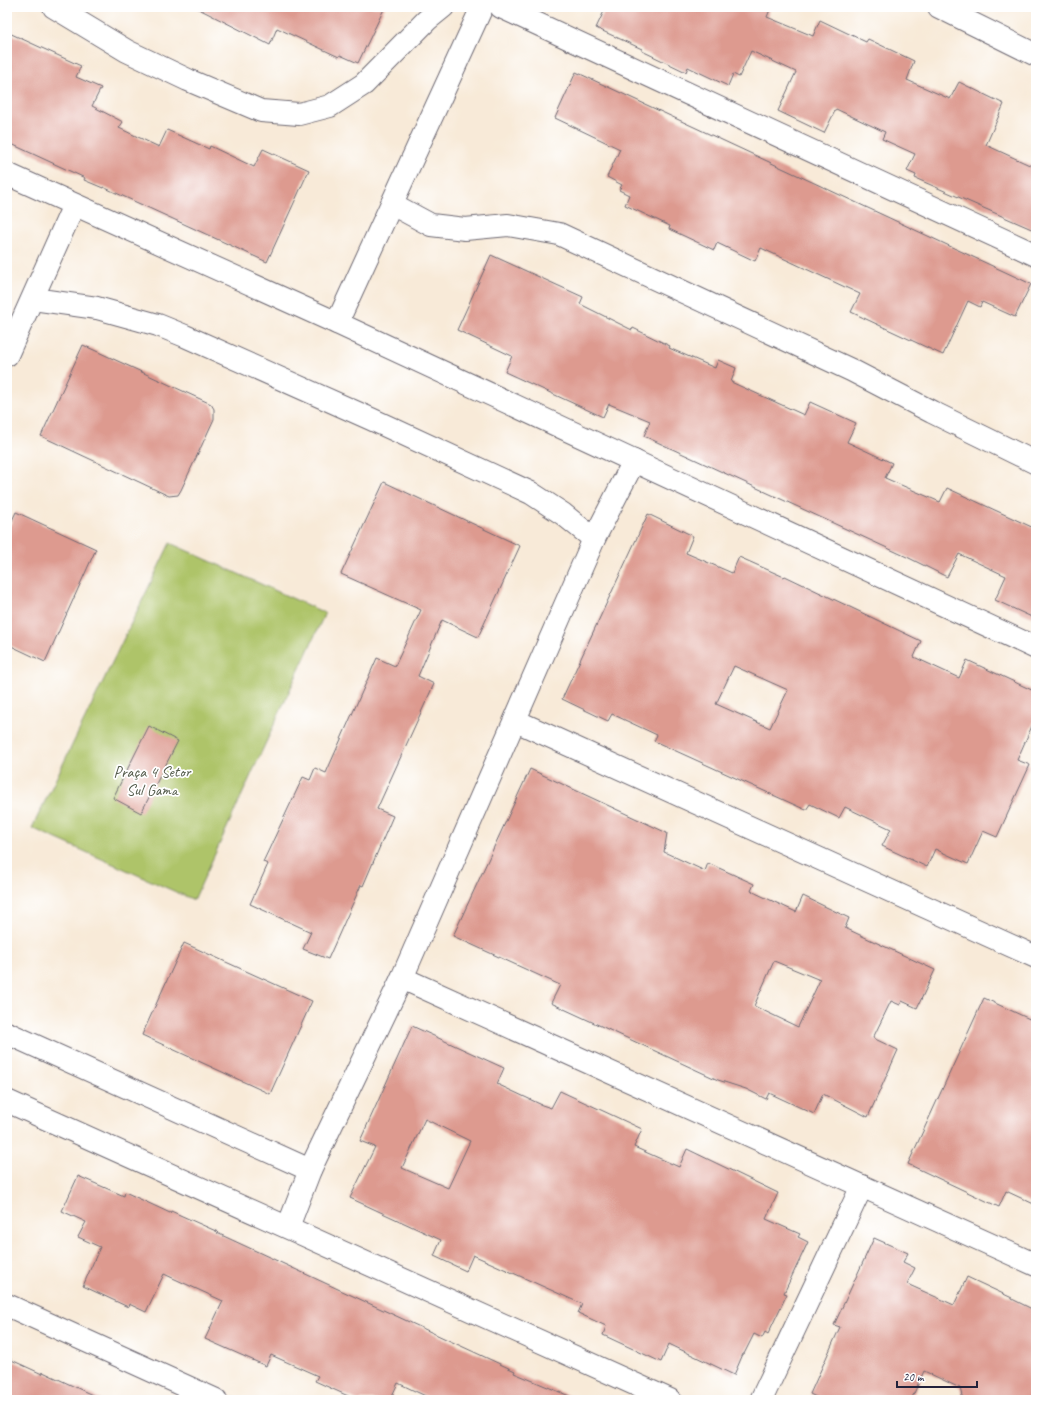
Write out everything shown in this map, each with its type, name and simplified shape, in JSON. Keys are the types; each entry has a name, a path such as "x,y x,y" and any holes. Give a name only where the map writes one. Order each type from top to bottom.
{"street":[{"path":"54,7 127,51 188,80 262,111 299,114 330,106 364,84 427,20 443,7"},
{"path":"337,323 482,7"},
{"path":"501,7 1036,255"},
{"path":"939,7 1036,55"},
{"path":"7,174 337,323 1036,648"},
{"path":"392,204 431,224 465,229 508,225 559,234 851,370 1036,463"},
{"path":"7,355 74,205"},
{"path":"33,299 97,308 158,325 185,336 371,419 531,493 563,514 594,539"},
{"path":"288,1226 310,1170 402,978 516,721 594,539 634,461"},
{"path":"516,721 1036,957"},
{"path":"402,978 1036,1264"},
{"path":"7,1033 310,1170"},
{"path":"7,1101 288,1226 670,1400"},
{"path":"761,1400 862,1186"},
{"path":"7,1304 216,1400"}],"green space":[{"name":"Praça 4 Setor Sul Gama","path":"170,543 325,613 194,900 32,828"}],"building":[{"path":"195,7 385,7 358,63 340,55 339,57 277,28 270,45"},
{"path":"606,7 771,7 767,17 813,36 820,20 866,42 868,39 914,61 907,80 950,99 959,82 1004,104 986,145 1036,168 1036,231 915,178 916,175 907,171 915,154 882,139 885,132 836,109 824,133 778,111 796,72 751,51 739,77 733,74 728,86 688,67 686,72 642,51 642,49 596,28"},
{"path":"7,32 81,66 76,77 101,88 92,106 123,122 119,128 159,147 167,130 209,149 210,146 254,167 263,149 309,170 267,262 103,187 84,180 85,178 7,142"},
{"path":"576,72 1031,284 1015,317 982,302 980,307 968,301 943,355 851,312 860,294 761,248 755,261 717,243 714,250 669,229 670,226 625,205 629,195 619,190 622,185 607,177 620,149 555,118"},
{"path":"491,255 583,297 580,304 632,330 633,328 670,346 669,348 715,368 718,360 736,368 731,382 804,415 810,402 856,423 847,442 892,463 885,478 940,502 947,488 1036,529 1036,619 995,600 1006,576 959,554 947,577 644,436 650,421 609,404 603,417 505,372 512,356 457,330"},
{"path":"83,345 211,404 214,409 214,419 178,495 169,496 41,436"},
{"path":"384,482 520,546 478,637 442,620 418,676 434,684 377,809 393,816 363,886 361,885 328,959 303,949 311,932 250,904 268,864 263,862 303,777 310,780 315,768 326,773 377,658 395,666 421,610 341,574"},
{"path":"16,512 96,549 45,662 7,644 7,531"},
{"path":"648,514 693,536 686,553 732,573 739,557 784,577 785,576 921,641 914,657 959,678 967,660 1036,692 1036,717 1017,760 1030,765 997,837 983,831 968,864 935,849 927,867 882,846 891,829 845,807 839,818 810,804 806,810 654,741 657,735 612,714 608,721 562,699","holes":["734,666 788,690 770,728 716,704"]},
{"path":"149,726 178,741 141,813 113,798"},
{"path":"530,769 667,833 664,852 705,871 708,863 754,884 751,891 796,912 803,896 849,918 845,928 935,970 917,1008 902,1001 900,1005 891,1001 873,1038 898,1050 868,1117 823,1094 814,1114 769,1093 766,1099 746,1089 718,1080 551,1003 560,985 453,936","holes":["774,961 820,980 798,1027 754,1006"]},
{"path":"184,943 312,1001 270,1094 142,1035"},
{"path":"984,998 1036,1022 1036,1205 1006,1191 999,1207 908,1164"},
{"path":"412,1026 504,1068 497,1084 542,1105 551,1108 560,1091 642,1129 634,1147 679,1167 687,1149 778,1193 766,1219 800,1234 798,1237 808,1242 784,1293 787,1294 768,1334 765,1332 762,1338 754,1334 734,1375 669,1344 661,1362 603,1335 606,1326 578,1313 582,1304 473,1255 466,1271 434,1256 441,1240 350,1198 375,1147 360,1141","holes":["425,1119 470,1141 448,1188 402,1168"]},
{"path":"78,1176 124,1196 125,1192 170,1213 171,1211 218,1232 217,1233 515,1371 514,1373 579,1400 434,1400 398,1383 390,1400 357,1400 315,1381 318,1376 271,1355 266,1366 205,1339 223,1301 164,1274 146,1312 129,1304 128,1307 83,1286 100,1247 78,1237 86,1222 62,1211"},
{"path":"874,1238 908,1253 903,1262 915,1268 907,1284 954,1305 967,1277 1036,1311 1036,1400 963,1400 960,1388 924,1371 911,1400 822,1400 810,1394 840,1327 834,1325"},
{"path":"7,1358 42,1374 43,1372 103,1400 7,1400"}]}
